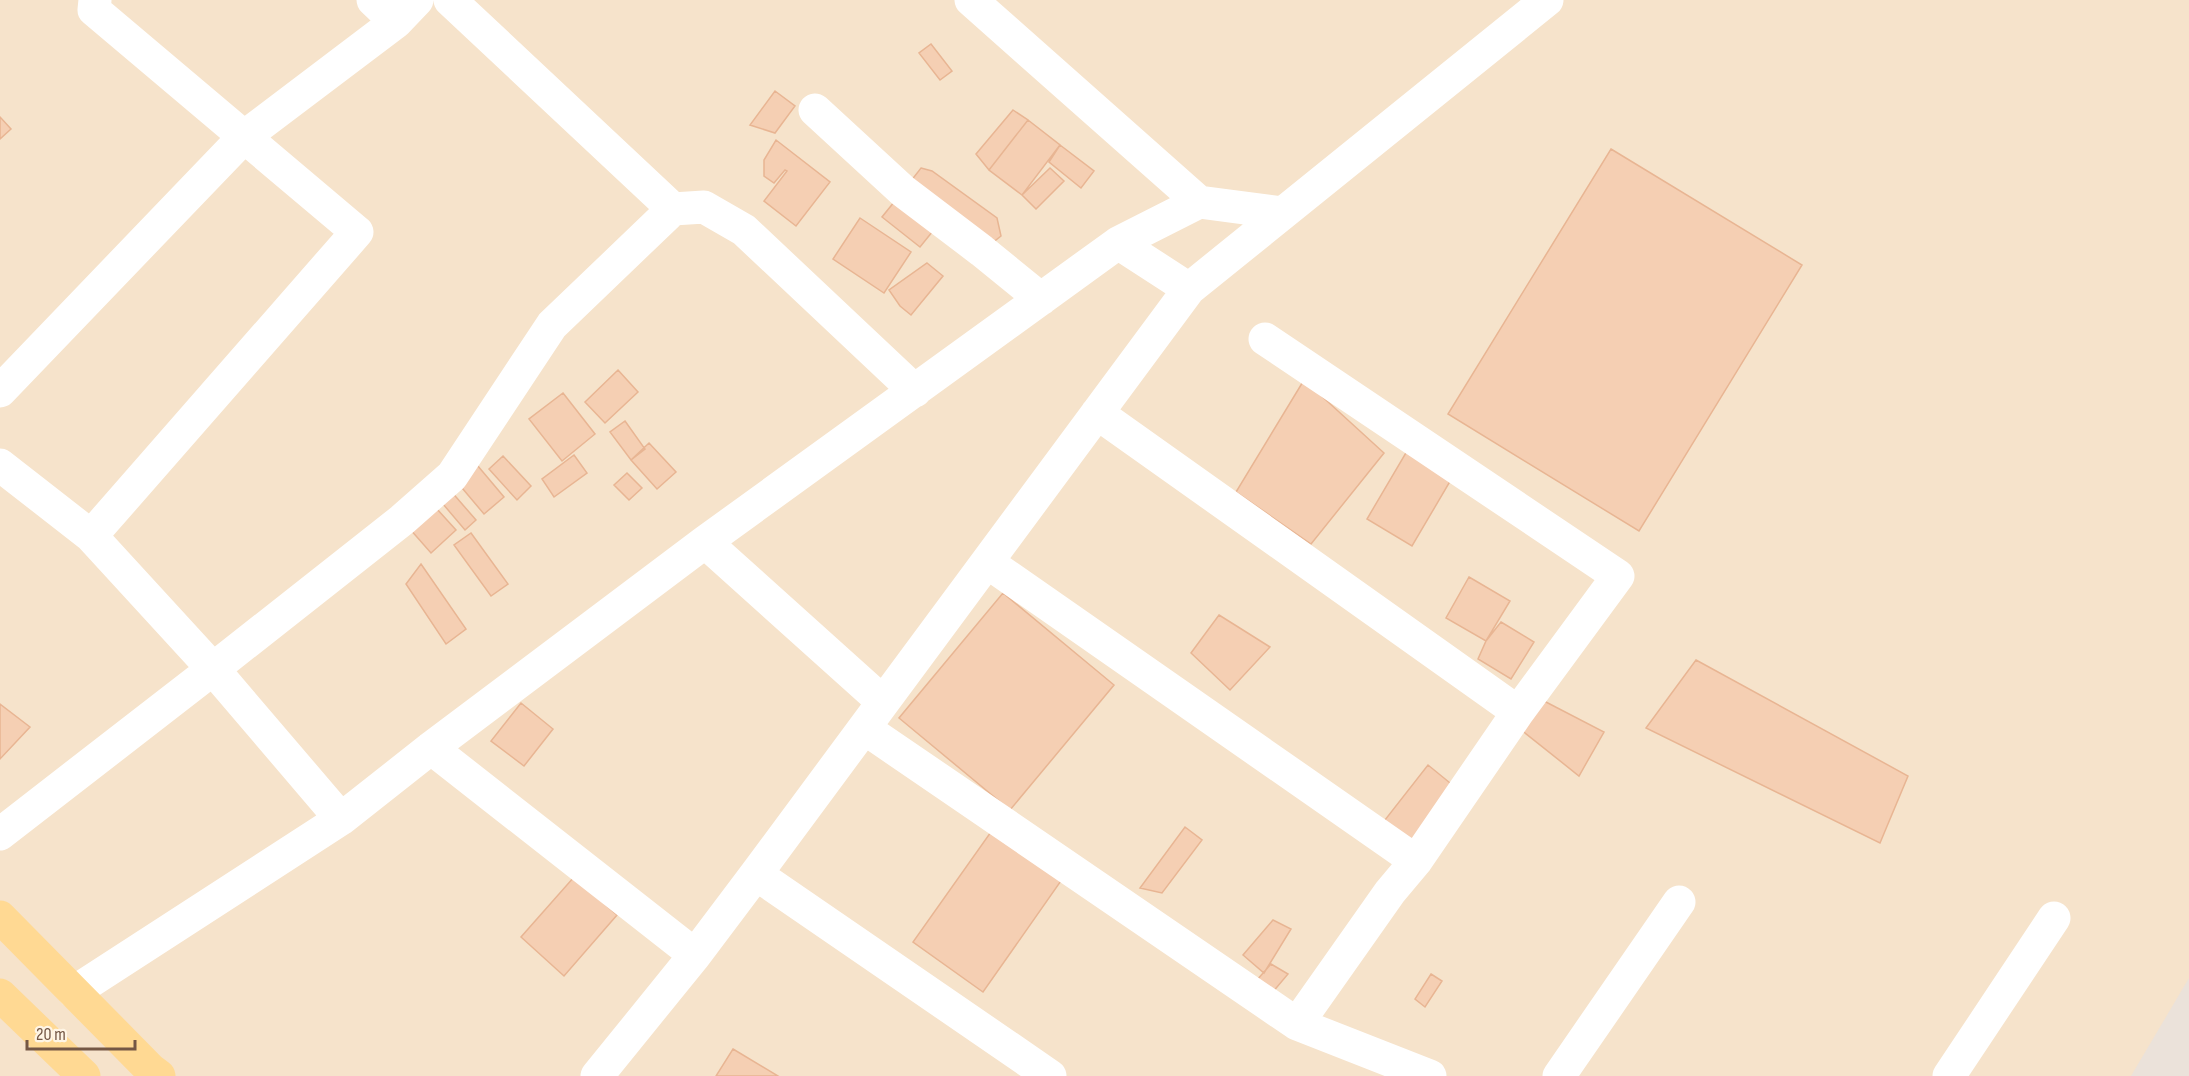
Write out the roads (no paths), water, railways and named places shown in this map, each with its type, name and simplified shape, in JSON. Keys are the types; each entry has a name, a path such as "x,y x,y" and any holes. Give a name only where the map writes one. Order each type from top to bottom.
{"main road":[{"path":"0,917 159,1076"},
{"path":"0,995 84,1076"}],"street":[{"path":"92,536 357,232 94,10 94,0"},
{"path":"450,0 673,209"},
{"path":"970,0 1199,202 1283,213"},
{"path":"597,1076 695,955 756,874 1189,289 1547,0"},
{"path":"0,391 244,137 395,8"},
{"path":"814,110 903,191 1041,299"},
{"path":"74,992 341,819 431,748 705,542 1118,243 1199,202"},
{"path":"0,834 402,520 452,476 552,325 673,209 704,207 744,230 915,391"},
{"path":"1118,243 1189,289"},
{"path":"1265,339 1618,576 1518,712 1416,861 1390,892 1297,1024"},
{"path":"1097,413 1518,712"},
{"path":"0,465 92,536 213,669 341,819"},
{"path":"705,542 874,715 1297,1024 1431,1076"},
{"path":"987,562 1416,861"},
{"path":"431,748 695,955"},
{"path":"756,874 1050,1076"},
{"path":"1559,1076 1679,902"},
{"path":"1949,1076 2054,918"}]}
